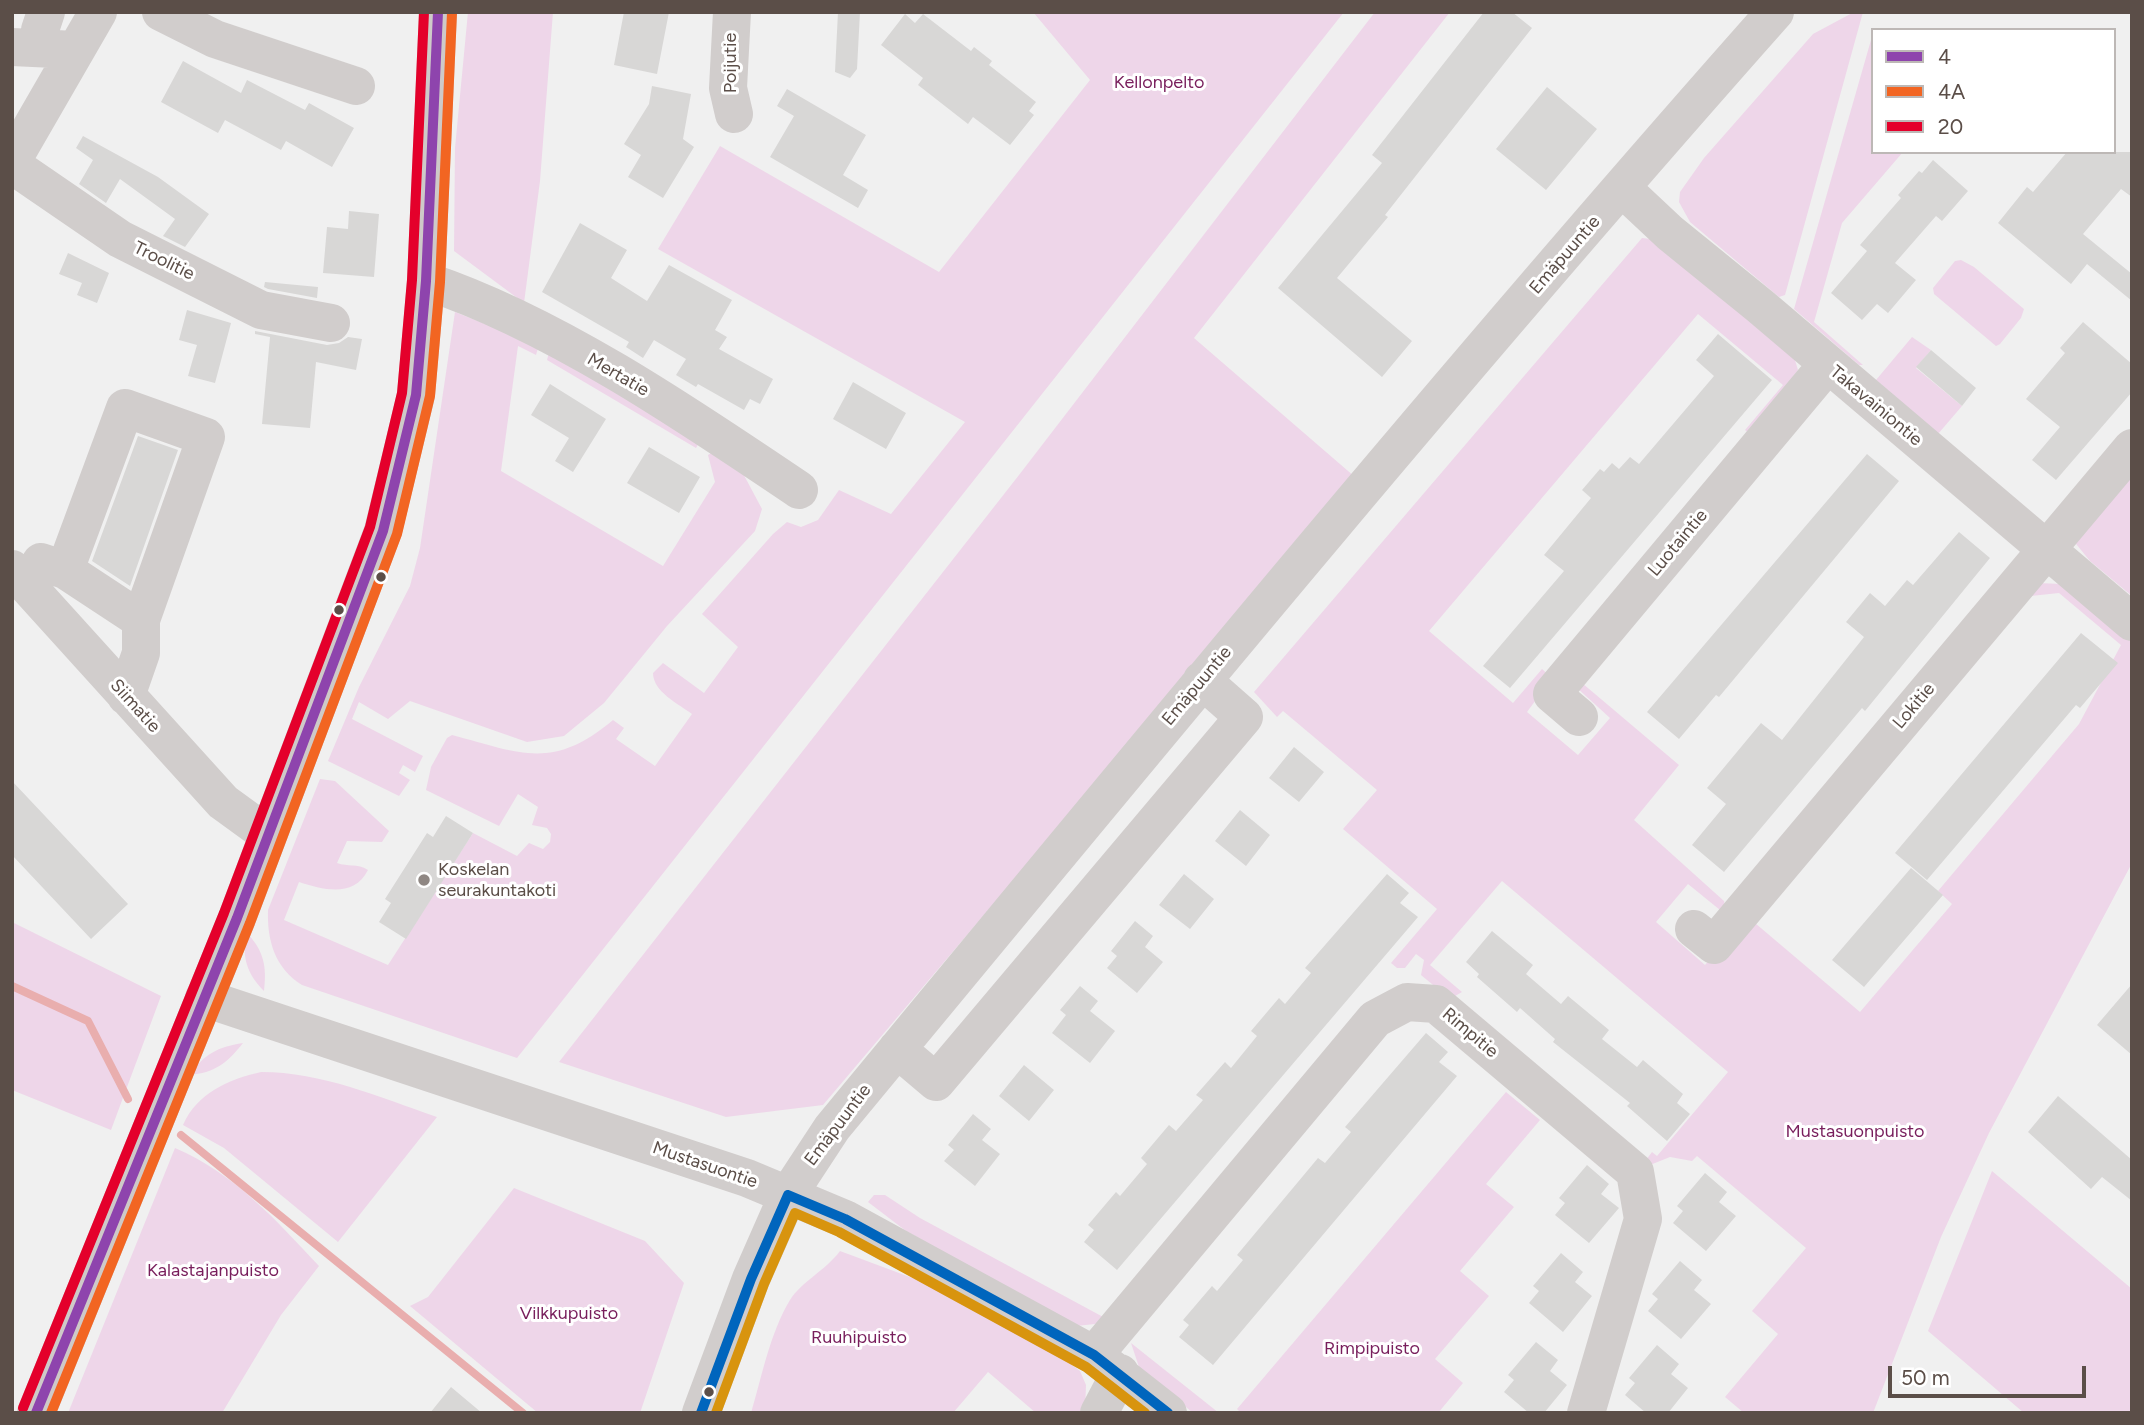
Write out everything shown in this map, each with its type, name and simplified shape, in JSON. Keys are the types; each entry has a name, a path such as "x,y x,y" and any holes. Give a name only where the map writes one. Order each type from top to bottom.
{"main road":[{"path":"36,1413 204,998 383,531 416,395 426,281 439,12"}],"street":[{"path":"161,12 215,39 356,86"},
{"name":"Poijutie","path":"732,12 727,88 734,114"},
{"name":"Emäpuuntie","path":"701,1413 751,1279 788,1195 832,1128 1202,680 1775,12"},
{"path":"12,163 64,30"},
{"name":"Troolitie","path":"12,163 120,239 249,304 261,310 331,323"},
{"name":"Takavainiontie","path":"1622,188 1670,233 1760,306 2132,622"},
{"name":"Mertatie","path":"426,281 453,290 546,334 636,385 799,490"},
{"name":"Luotaintie","path":"1579,717 1552,694 1828,365"},
{"path":"65,570 125,408 206,438 141,620 141,653 126,696"},
{"name":"Lokitie","path":"1694,929 1714,945 2132,448"},
{"path":"15,572 36,563 65,570 141,620"},
{"name":"Siimatie","path":"15,572 223,802 267,834"},
{"path":"897,1049 936,1082 1244,717 1202,680"},
{"name":"Mustasuontie","path":"204,998 734,1174 845,1219 1107,1364 1168,1413"},
{"name":"Rimpitie","path":"1098,1413 1107,1364 1375,1019 1407,1002 1436,1004 1635,1172 1643,1219 1586,1413"}],"green space":[{"path":"468,12 553,12 540,181 524,303 454,251 455,148"},
{"name":"Kellonpelto","path":"1033,12 1344,12 517,1058 302,985 285,970 274,953 268,910 320,779 335,781 389,831 382,842 347,841 337,863 368,870 362,879 355,885 338,890 299,882 284,920 388,965 473,833 517,856 529,843 543,849 550,842 551,834 547,828 532,825 538,807 518,794 499,826 426,790 431,767 447,738 452,735 517,752 554,752 592,736 613,720 624,728 616,739 655,766 692,714 662,692 653,673 663,663 704,693 738,647 702,614 773,534 787,522 801,527 818,520 839,490 891,514 965,422 658,249 720,146 939,272 1090,80"},
{"path":"1375,12 1450,12 1194,338 1355,477 823,1105 726,1117 559,1062 1019,475"},
{"path":"1854,12 1863,12 1785,295 1779,297 1690,222 1679,202 1680,192 1704,158 1813,34"},
{"path":"1871,40 1871,154 1901,154 1842,223 1814,322 1863,365 1859,365 1794,309"},
{"name":"Mustasuonpuisto","path":"1642,238 1650,239 1794,357 1798,370 1751,435 1745,430 1783,385 1698,314 1429,631 1513,703 1542,669 1552,678 1527,712 1578,755 1610,718 1576,687 1582,683 1679,765 1634,820 1724,901 1725,906 1720,910 1688,884 1656,922 1705,965 1745,920 1755,923 1860,1012 1952,904 1938,891 2079,724 2121,645 2059,593 2031,596 2039,583 2061,584 2069,589 2132,642 2132,863 1989,1133 1941,1237 1873,1413 1744,1413 1725,1397 1778,1334 1752,1311 1806,1248 1697,1156 1692,1161 1670,1157 1645,1167 1643,1164 1652,1152 1657,1156 1728,1072 1502,881 1430,965 1462,992 1450,999 1421,975 1424,960 1416,954 1405,968 1397,968 1391,963 1437,909 1343,829 1377,790 1283,711 1277,717 1254,692"},
{"path":"1961,260 1974,267 2024,309 2021,318 1996,346 1934,294 1933,288 1955,261"},
{"path":"455,312 539,345 536,355 518,346 501,471 663,566 715,482 708,455 719,448 738,464 762,509 755,531 667,626 604,703 564,736 527,742 410,701 388,719 359,702 352,719 423,756 415,772 403,765 399,773 410,780 399,796 328,761 359,687 410,586 420,548"},
{"path":"1912,337 1931,350 1916,368 1962,406 1938,434 1876,380"},
{"path":"549,352 700,441 696,448 547,360"},
{"path":"2132,464 2132,596 2090,561 2072,539"},
{"path":"12,922 161,996 111,1130 12,1090"},
{"path":"247,933 263,960 264,991 253,978 247,964"},
{"path":"243,1043 220,1066 189,1075 212,1053"},
{"path":"261,1072 328,1081 437,1117 338,1242 224,1148 183,1125 197,1104 215,1089"},
{"name":"Rimpipuisto","path":"1506,1092 1540,1120 1486,1184 1514,1207 1460,1271 1489,1296 1435,1359 1463,1383 1438,1413 1241,1413 1237,1409"},
{"name":"Kalastajanpuisto","path":"175,1148 235,1184 270,1215 319,1266 281,1315 222,1413 68,1413"},
{"path":"1992,1171 2132,1289 2132,1413 2024,1413 1928,1331"},
{"name":"Vilkkupuisto","path":"514,1188 645,1241 684,1283 640,1413 538,1413 410,1306 428,1297"},
{"path":"874,1195 885,1195 920,1218 1105,1318 1095,1324 1076,1326 906,1231 868,1202"},
{"name":"Ruuhipuisto","path":"840,1251 950,1292 1047,1346 1080,1371 1086,1385 1085,1413 1036,1413 988,1372 953,1413 751,1413 772,1340 790,1300"},
{"path":"1131,1343 1219,1413 1193,1413 1139,1367"}],"building":[{"path":"624,12 669,12 657,74 614,65"},
{"path":"838,12 860,12 857,69 850,78 835,72"},
{"path":"1484,12 1512,12 1532,28 1385,215 1388,217 1337,278 1412,341 1382,377 1278,288 1382,163 1372,155"},
{"path":"905,14 915,23 923,14 971,51 974,47 992,61 989,65 1036,102 1029,111 1034,115 1010,145 973,117 968,124 918,85 923,78 881,45"},
{"path":"183,61 241,93 247,80 305,110 309,103 354,128 332,167 286,141 281,150 225,120 218,133 161,102"},
{"path":"652,86 691,94 683,139 694,147 663,198 628,177 641,155 624,144 649,104"},
{"path":"1547,87 1597,129 1546,190 1496,149"},
{"path":"787,89 866,135 843,175 868,190 858,208 770,157 794,116 777,106"},
{"path":"83,136 158,177 209,214 185,247 163,236 175,219 120,179 106,203 79,184 93,160 76,148"},
{"path":"2132,152 2132,197 2121,189 2083,234 2132,274 2132,301 2087,264 2071,284 1998,223 2027,187 2033,192 2065,154"},
{"path":"1933,160 1968,191 1942,221 1936,216 1895,263 1916,280 1888,313 1877,304 1862,320 1831,293 1867,251 1860,245 1901,198 1898,195 1919,171 1922,173"},
{"path":"349,211 379,214 374,277 323,273 327,227 348,229"},
{"path":"580,223 627,250 611,278 647,301 669,265 732,300 715,330 727,337 719,349 773,379 760,404 750,399 744,410 698,384 696,387 676,375 686,359 654,340 643,358 626,347 629,342 542,292"},
{"path":"68,253 109,273 97,303 77,295 82,283 59,274"},
{"path":"265,282 318,287 317,298 268,289 264,287"},
{"path":"187,310 231,323 215,383 188,376 197,345 179,340"},
{"path":"2083,322 2132,364 2132,392 2056,480 2032,460 2060,427 2026,399 2065,353 2060,348"},
{"path":"255,331 327,345 339,343 348,337 362,339 356,370 316,362 310,428 262,424 270,337 255,334"},
{"path":"1718,334 1772,380 1510,688 1483,666 1564,571 1544,555 1591,498 1582,490 1600,469 1604,472 1612,463 1619,469 1630,457 1639,464 1714,376 1696,360"},
{"path":"1931,350 1976,388 1962,406 1916,367"},
{"path":"853,382 906,413 886,449 833,419"},
{"path":"550,384 606,419 573,472 555,461 569,438 531,415"},
{"path":"138,436 178,450 130,586 92,561"},
{"path":"649,447 700,477 679,513 627,483"},
{"path":"1867,454 1899,481 1719,697 1716,695 1679,739 1647,712"},
{"path":"1959,532 1990,558 1865,711 1862,708 1724,872 1692,845 1726,804 1707,788 1761,723 1782,740 1864,637 1846,622 1870,593 1885,606 1907,580 1913,585"},
{"path":"2081,633 2118,663 2080,708 2076,705 1927,880 1895,853"},
{"path":"1294,747 1324,772 1299,802 1269,778"},
{"path":"12,781 128,904 91,939 12,855"},
{"path":"1240,810 1270,835 1246,866 1215,841"},
{"name":"Koskelan seurakuntakoti","path":"446,816 473,833 406,939 379,922 391,903 385,899 427,833 433,837"},
{"path":"1911,868 1943,895 1864,987 1832,960"},
{"path":"1184,874 1214,899 1190,929 1159,905"},
{"path":"1387,874 1409,893 1400,903 1418,917 1117,1270 1084,1242 1094,1230 1088,1225 1116,1192 1120,1196 1147,1164 1141,1158 1169,1125 1176,1131 1203,1100 1196,1095 1225,1062 1231,1068 1257,1036 1251,1031 1279,998 1285,1004 1311,973 1305,968"},
{"path":"1135,921 1153,936 1145,947 1163,962 1137,993 1107,968 1117,956 1111,951"},
{"path":"1492,931 1533,965 1526,974 1561,1004 1568,996 1609,1030 1602,1039 1637,1067 1643,1060 1683,1094 1677,1103 1690,1114 1667,1141 1627,1106 1630,1103 1553,1042 1555,1039 1520,1008 1517,1012 1477,977 1479,974 1466,962"},
{"path":"2132,984 2132,1055 2097,1025"},
{"path":"1080,986 1098,1001 1090,1011 1115,1031 1090,1063 1052,1033 1066,1015 1060,1010"},
{"path":"1426,1033 1448,1052 1439,1062 1457,1076 1213,1365 1179,1337 1189,1325 1183,1320 1212,1286 1217,1291 1243,1260 1237,1255 1318,1158 1325,1163 1351,1132 1345,1127"},
{"path":"1024,1065 1054,1090 1029,1121 999,1096"},
{"path":"2058,1096 2132,1160 2132,1201 2102,1177 2091,1189 2028,1132"},
{"path":"973,1114 991,1129 982,1140 1000,1154 975,1186 944,1161 954,1150 948,1145"},
{"path":"1587,1165 1609,1184 1601,1194 1619,1208 1589,1243 1555,1215 1565,1203 1559,1198"},
{"path":"1705,1173 1727,1192 1719,1202 1736,1216 1706,1251 1673,1223 1683,1211 1677,1206"},
{"path":"1561,1253 1583,1272 1575,1282 1592,1296 1563,1332 1529,1303 1539,1291 1533,1286"},
{"path":"1680,1261 1702,1280 1694,1290 1711,1304 1681,1339 1648,1311 1658,1299 1652,1294"},
{"path":"1536,1342 1558,1360 1550,1371 1567,1385 1544,1413 1529,1413 1504,1392 1514,1380 1508,1375"},
{"path":"1657,1345 1679,1364 1671,1374 1688,1388 1668,1413 1646,1413 1625,1395 1635,1383 1629,1378"},
{"path":"451,1387 482,1413 430,1413"}],"waterway":[{"path":"12,986 88,1021 128,1099"},
{"path":"181,1135 523,1413"}],"transit line":[{"name":"20","path":"23,1408 224,913 370,527 402,393 412,280 424,12"},
{"name":"4","path":"36,1413 237,918 383,531 416,395 426,281 438,12"},
{"name":"4A","path":"51,1413 250,923 397,534 430,396 440,282 452,13"},
{"path":"788,1195 845,1219 1094,1355 1168,1413"},
{"path":"701,1413 751,1279 788,1195"},
{"path":"716,1413 764,1284 795,1213 839,1232 1086,1367 1145,1413"}],"place":[{"name":"Koskelan seurakuntakoti","path":"424,880"}]}
